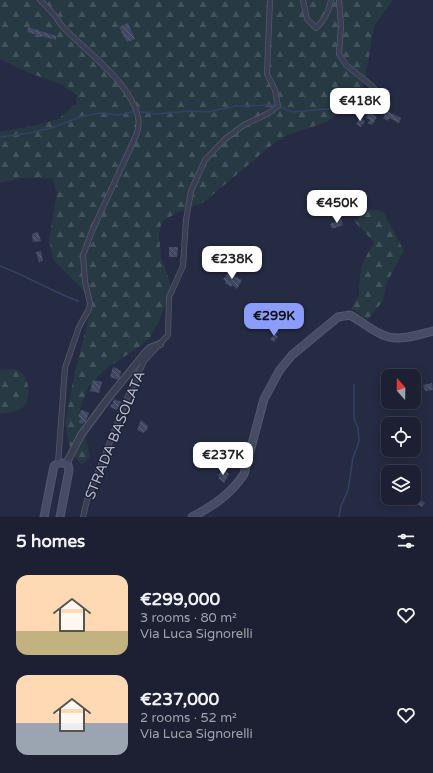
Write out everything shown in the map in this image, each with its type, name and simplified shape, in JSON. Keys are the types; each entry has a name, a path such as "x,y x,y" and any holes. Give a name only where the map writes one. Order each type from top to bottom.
{"main road":[{"path":"192,517 214,505 228,494 239,482 244,474 264,399 279,371 292,355 338,317 350,315 383,335 394,338 433,331"},
{"path":"44,517 54,466 62,462 66,464 69,470 60,517"}],"street":[{"path":"40,0 63,27 125,88 135,106 139,118 139,128 135,138 92,231 83,255 85,282 90,303 89,309 77,332 65,368 58,463"},
{"name":"STRADA BASOLATA","path":"83,517 88,500 129,394 144,361 168,335 169,297 183,266 186,220 191,192 205,160 225,139 244,125 269,113 278,106 275,90 266,74 270,0"},
{"path":"303,0 307,19 316,28 322,23 327,14 331,0"},
{"path":"339,0 341,26 339,54 346,65 371,85 388,104 386,94"},
{"path":"66,464 78,439 110,396 145,353 150,348 160,344"}],"green space":[{"path":"0,0 393,0 374,26 362,89 353,102 327,122 285,136 268,148 204,202 162,221 159,233 161,257 172,288 159,321 150,337 139,347 107,368 88,387 79,411 90,456 82,465 73,455 68,441 65,423 74,377 92,304 81,288 53,260 49,239 57,192 52,178 19,178 0,183 0,132 37,125 58,119 76,104 77,96 61,84 29,73 0,59"},
{"path":"369,209 383,211 404,251 386,284 383,301 367,320 351,308 359,295 361,266 374,242 354,221"},
{"path":"12,369 23,374 26,378 28,394 22,408 0,414 0,370"}],"building":[{"path":"128,23 135,39 127,42 119,27"},
{"path":"28,27 56,36 56,40 27,32"},
{"path":"387,111 401,118 399,123 389,118 388,121 383,118"},
{"path":"369,112 377,117 372,125 368,123 370,120 366,118"},
{"path":"360,118 365,121 361,127 356,124"},
{"path":"341,219 343,225 332,229 330,224"},
{"path":"38,232 41,241 33,242 32,234"},
{"path":"169,247 178,247 177,257 169,257"},
{"path":"41,251 43,261 39,262 36,252"},
{"path":"229,271 234,274 234,276 242,280 237,289 232,285 231,287 225,283 226,281 223,280"},
{"path":"295,309 298,311 300,310 302,313 288,322 286,319 292,315 291,313"},
{"path":"278,331 279,332 276,335 278,337 273,342 270,339"},
{"path":"113,367 121,371 119,380 110,377"},
{"path":"93,380 102,382 99,393 90,391"},
{"path":"432,383 433,390 425,391 423,385"},
{"path":"114,399 121,402 117,410 110,407"},
{"path":"81,410 89,413 85,423 84,422 83,424 79,422 81,418 78,417"},
{"path":"141,420 148,426 147,430 143,433 137,430"},
{"path":"223,469 229,474 224,483 218,478 220,476 218,475"},
{"path":"421,500 425,503 422,507 418,505 421,505"}],"waterway":[{"path":"0,137 30,133 51,128 83,116 100,113 119,115 136,111 156,114 190,111 208,112 236,106 277,105"},
{"path":"280,107 293,112 339,108"},
{"path":"0,266 78,301"},
{"path":"339,517 341,506 348,490 353,458 359,441 358,428 354,419 354,384"}]}
